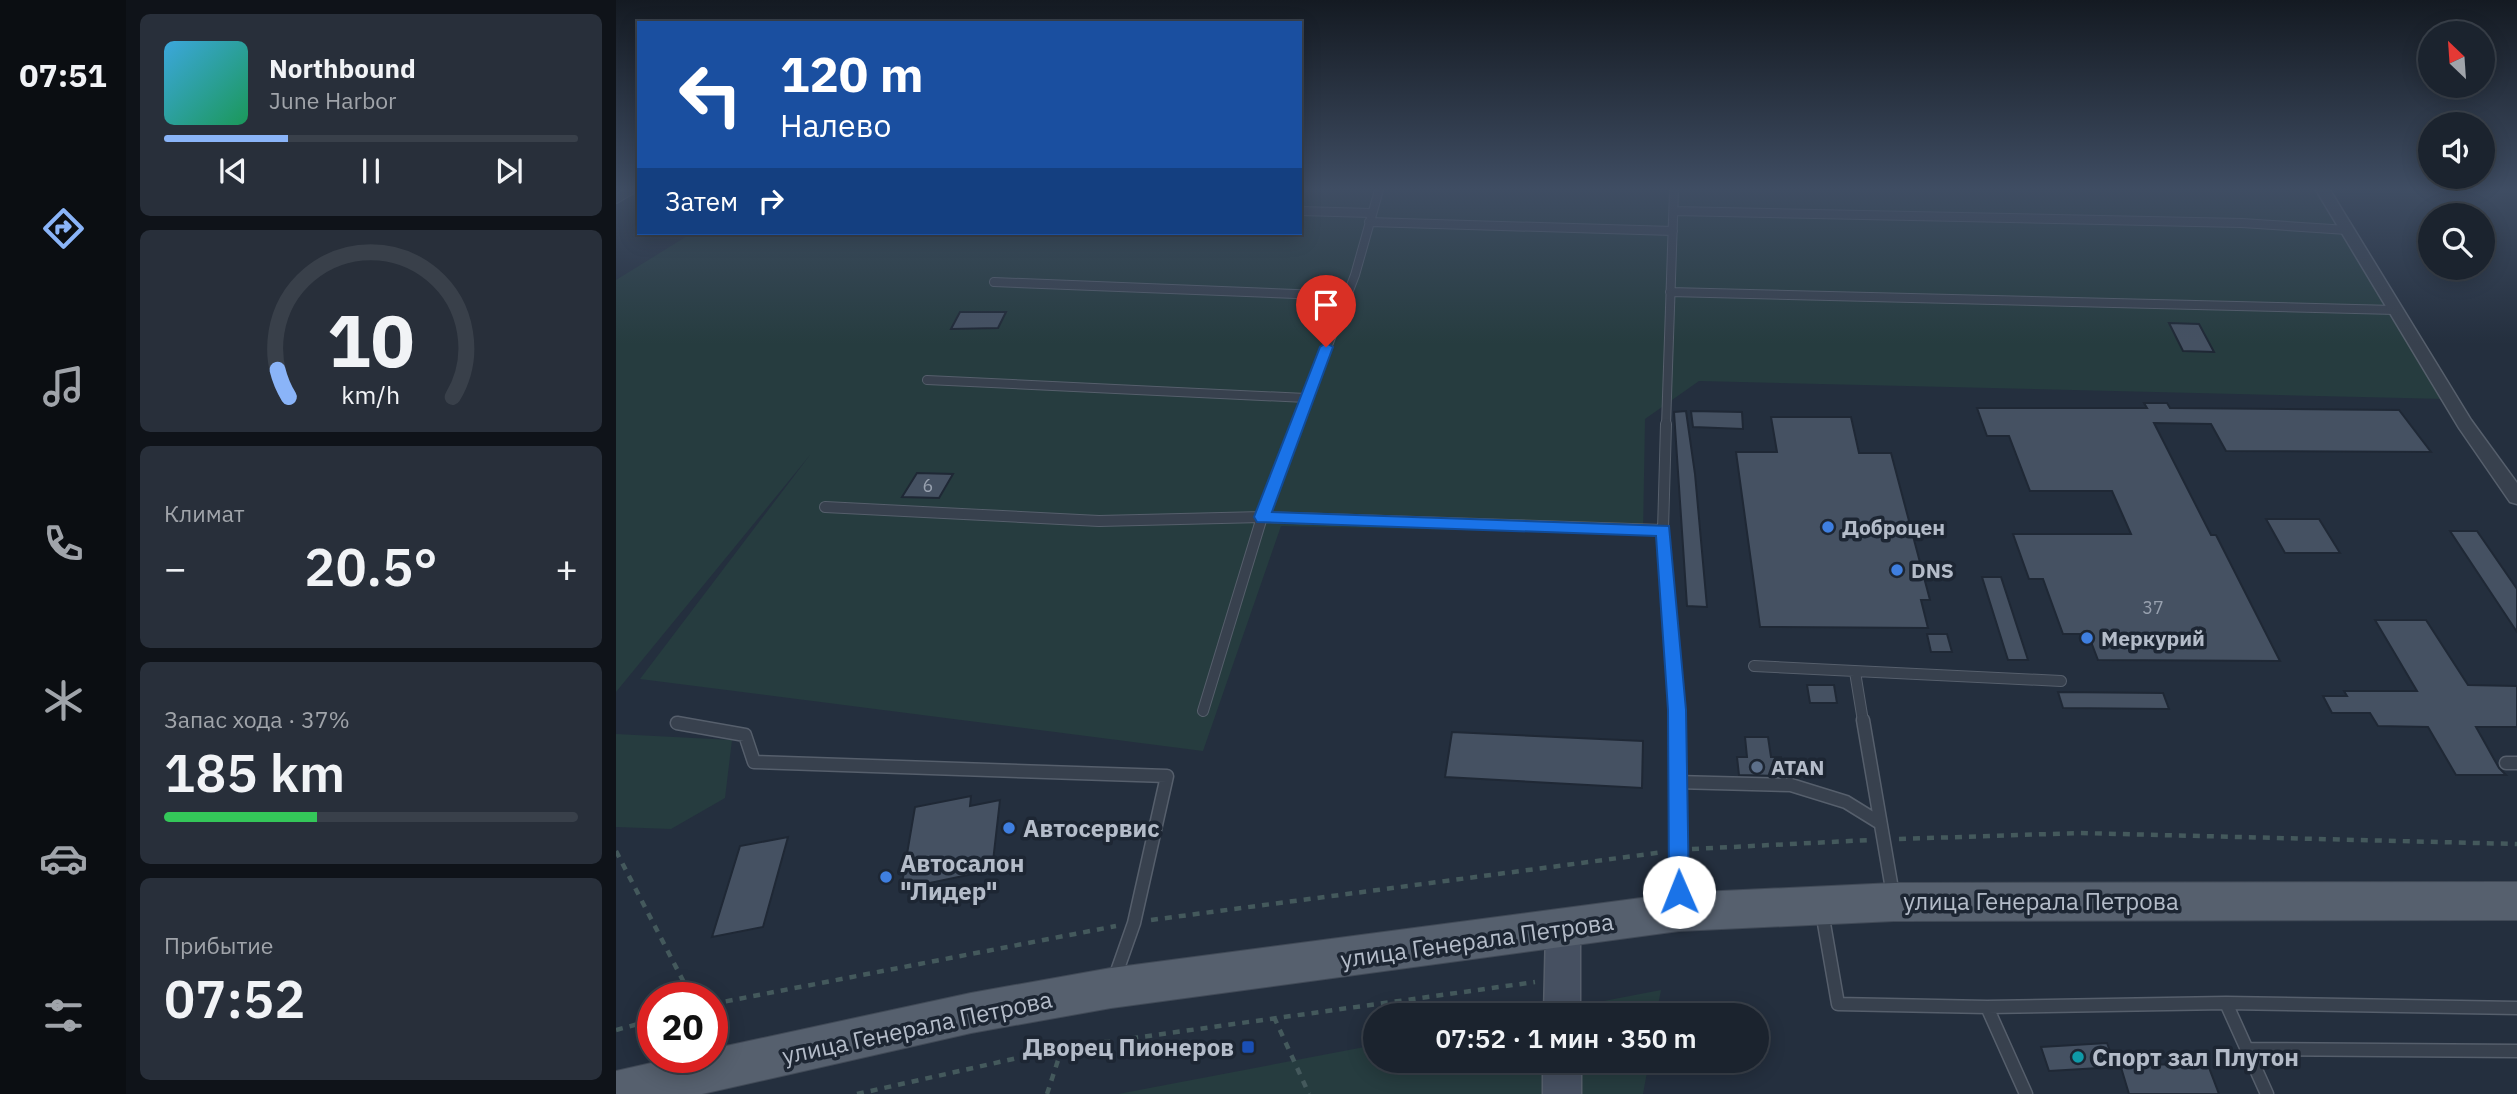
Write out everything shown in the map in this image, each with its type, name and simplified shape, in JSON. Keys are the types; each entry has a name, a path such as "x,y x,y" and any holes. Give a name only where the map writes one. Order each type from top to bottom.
{"main road":[{"name":"улица Генерала Петрова","path":"616,1092 971,1013 1111,988 1679,912 1894,902 2517,901"},
{"path":"1562,1003 1563,929"},
{"path":"1562,1073 1562,1094"}],"street":[{"path":"2354,241 2465,424 2517,496"}],"lane":[{"path":"1203,711 1262,517 1347,296 1363,241"},
{"path":"1673,241 1663,530 1677,710 1679,912"},
{"path":"994,282 1347,296"},
{"path":"1670,292 2395,310"},
{"path":"927,380 1307,398"},
{"path":"825,508 1099,522 1262,517 1663,530"},
{"path":"1754,666 2061,681"},
{"path":"1855,672 1894,902"},
{"path":"677,723 745,735 754,762 1167,776 1134,923 1111,988"},
{"path":"1676,782 1791,785 1846,802 1880,823"},
{"path":"1821,904 1838,1004 1987,1007 2226,1003 2517,1007"},
{"path":"2226,1003 2267,1094"},
{"path":"1987,1007 2026,1094"},
{"path":"2247,1049 2517,1051"}],"path":[{"path":"728,1001 1134,923 1678,850 1883,839 2080,833 2517,844"},
{"path":"616,851 683,982"},
{"path":"857,1094 1062,1048 1562,978"},
{"path":"1274,1017 1309,1094"},
{"path":"616,1030 637,1024"},
{"path":"1047,1094 1062,1048"}],"green space":[{"path":"679,241 2352,241 2446,399 1699,381 1645,419 1643,534 1281,526 1203,751 640,679 810,455 616,692 616,280"},
{"path":"616,734 732,740 725,798 671,829 616,827"},
{"path":"1661,990 1658,1003 1593,1003"},
{"path":"1363,1047 1363,1073 1647,1073 1643,1094 1118,1094"}],"building":[{"path":"960,312 1006,312 998,328 951,329"},
{"path":"2169,323 2199,324 2214,352 2183,351"},
{"path":"2144,403 2167,403 2170,408 2399,410 2431,452 2226,451 2211,424 2154,423 2211,535 2216,535 2280,661 2098,660 2088,634 2063,634 2043,579 2029,579 2013,534 2131,534 2112,491 2030,491 2009,436 1987,436 1977,408 2147,408"},
{"path":"1686,411 1695,474 1707,607 1687,606 1674,412"},
{"path":"1691,411 1742,412 1743,429 1693,427"},
{"name":"Доброцен","path":"1771,417 1851,417 1859,453 1891,453 1930,600 1921,600 1928,628 1760,627 1736,452 1777,452"},
{"path":"917,473 953,474 939,498 902,497"},
{"path":"2266,519 2319,519 2340,553 2285,553"},
{"path":"2450,531 2477,531 2517,589 2517,632"},
{"path":"1982,577 2001,577 2028,660 2008,660"},
{"path":"2375,620 2426,620 2468,685 2517,686 2517,727 2476,727 2499,768 2506,775 2456,775 2428,727 2378,726 2370,713 2332,713 2323,696 2347,696 2344,691 2417,691"},
{"path":"1927,634 1947,634 1952,652 1931,652"},
{"path":"1807,685 1834,685 1837,703 1810,703"},
{"path":"2058,692 2163,693 2169,709 2063,708"},
{"path":"1452,732 1643,741 1642,788 1445,777"},
{"path":"1745,737 1768,737 1771,757 1781,757 1784,776 1739,775 1737,757 1747,757"},
{"path":"971,796 970,806 1000,800 992,870 901,889 915,807"},
{"path":"788,837 763,927 712,937 740,846"},
{"name":"Спорт зал Плутон","path":"2107,1043 2116,1067 2049,1071 2041,1047"},
{"path":"2120,1064 2208,1065 2219,1094 2129,1094"}],"place":[{"name":"Доброцен","path":"1828,527"},
{"name":"DNS","path":"1897,570"},
{"name":"Меркурий","path":"2087,638"},
{"name":"ATAN","path":"1757,767"},
{"name":"Автосервис","path":"1009,828"},
{"name":"Автосалон \"Лидер\"","path":"886,877"},
{"name":"Дворец Пионеров","path":"1248,1047"},
{"name":"Спорт зал Плутон","path":"2078,1057"}],"route":[{"path":"1326,347 1262,517 1663,530 1677,710 1679,892"}]}
